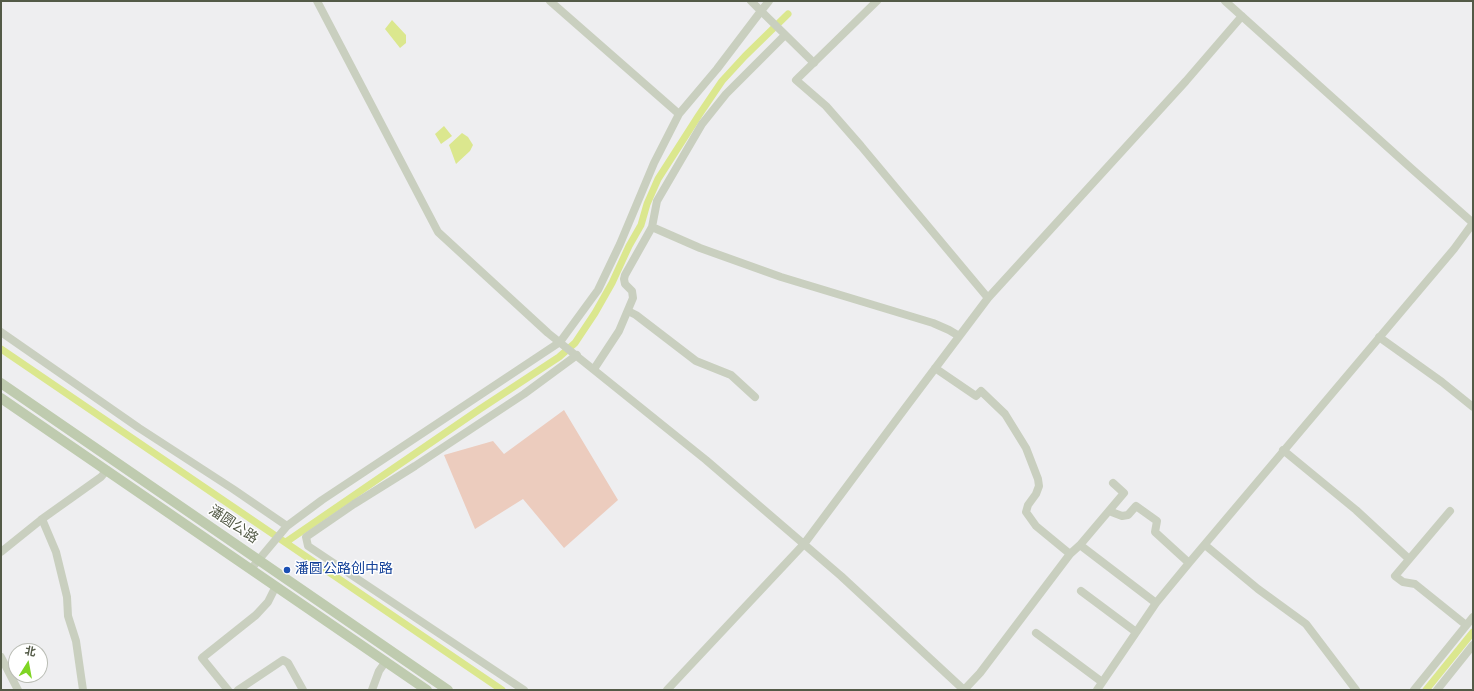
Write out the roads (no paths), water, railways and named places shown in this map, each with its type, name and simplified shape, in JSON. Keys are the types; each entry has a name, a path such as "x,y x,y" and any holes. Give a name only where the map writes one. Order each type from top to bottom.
{"main road":[{"name":"潘圆公路","path":"1,383 448,690"},
{"name":"潘圆公路","path":"1,398 427,690"}],"street":[{"path":"318,1 438,232 548,333 706,460 841,576 964,690 980,672 1070,554 1080,546 1124,493 1113,484"},
{"path":"550,1 679,114"},
{"path":"751,1 814,63"},
{"path":"252,569 287,526 322,500 561,343 598,290 620,244 654,163 679,114 717,69 769,1"},
{"path":"877,1 796,80 826,106 988,298"},
{"path":"1097,690 1156,603 1283,450 1454,250 1473,223 1225,1"},
{"path":"668,690 804,544 988,298 1186,81 1242,16"},
{"path":"594,369 619,331 634,295 625,284 624,279 652,227 657,201 702,124 726,94 786,35"},
{"path":"652,227 700,248 773,274 932,323 959,336"},
{"path":"628,311 636,314 696,361 730,375 755,397"},
{"path":"1,332 139,428 287,526"},
{"path":"1379,337 1442,382 1473,407"},
{"path":"524,690 308,546 306,538 354,504 415,466 524,394 576,355"},
{"path":"935,368 976,396 982,391 1005,414 1026,448 1038,478 1039,486 1036,494 1028,505 1026,512 1036,526 1070,554"},
{"path":"1283,450 1356,510 1409,559"},
{"path":"1,552 42,519 101,477 107,470"},
{"path":"1109,511 1122,516 1128,515 1136,506 1157,521 1155,532 1189,563"},
{"path":"1450,511 1395,576 1403,582 1415,584 1466,625"},
{"path":"42,519 56,552 65,590 68,616 76,641 83,690"},
{"path":"1205,545 1258,589 1306,624 1356,690"},
{"path":"1080,546 1156,603"},
{"path":"228,690 202,658 256,615 268,602 276,586"},
{"path":"1081,591 1136,632"},
{"path":"1414,690 1473,617"},
{"path":"1036,633 1102,682"},
{"path":"1437,690 1473,645"},
{"path":"1,657 18,690"},
{"path":"238,690 283,660 288,663 302,690"},
{"path":"372,690 379,671 386,661"}],"waterway":[{"path":"286,542 480,409 559,357 575,343 595,313 612,283 629,246 641,225 647,204 658,179 699,115 722,81 788,14"},
{"path":"1,349 502,690"},
{"path":"1426,690 1473,632"}],"place":[{"name":"潘圆公路创中路","path":"287,570"}]}
